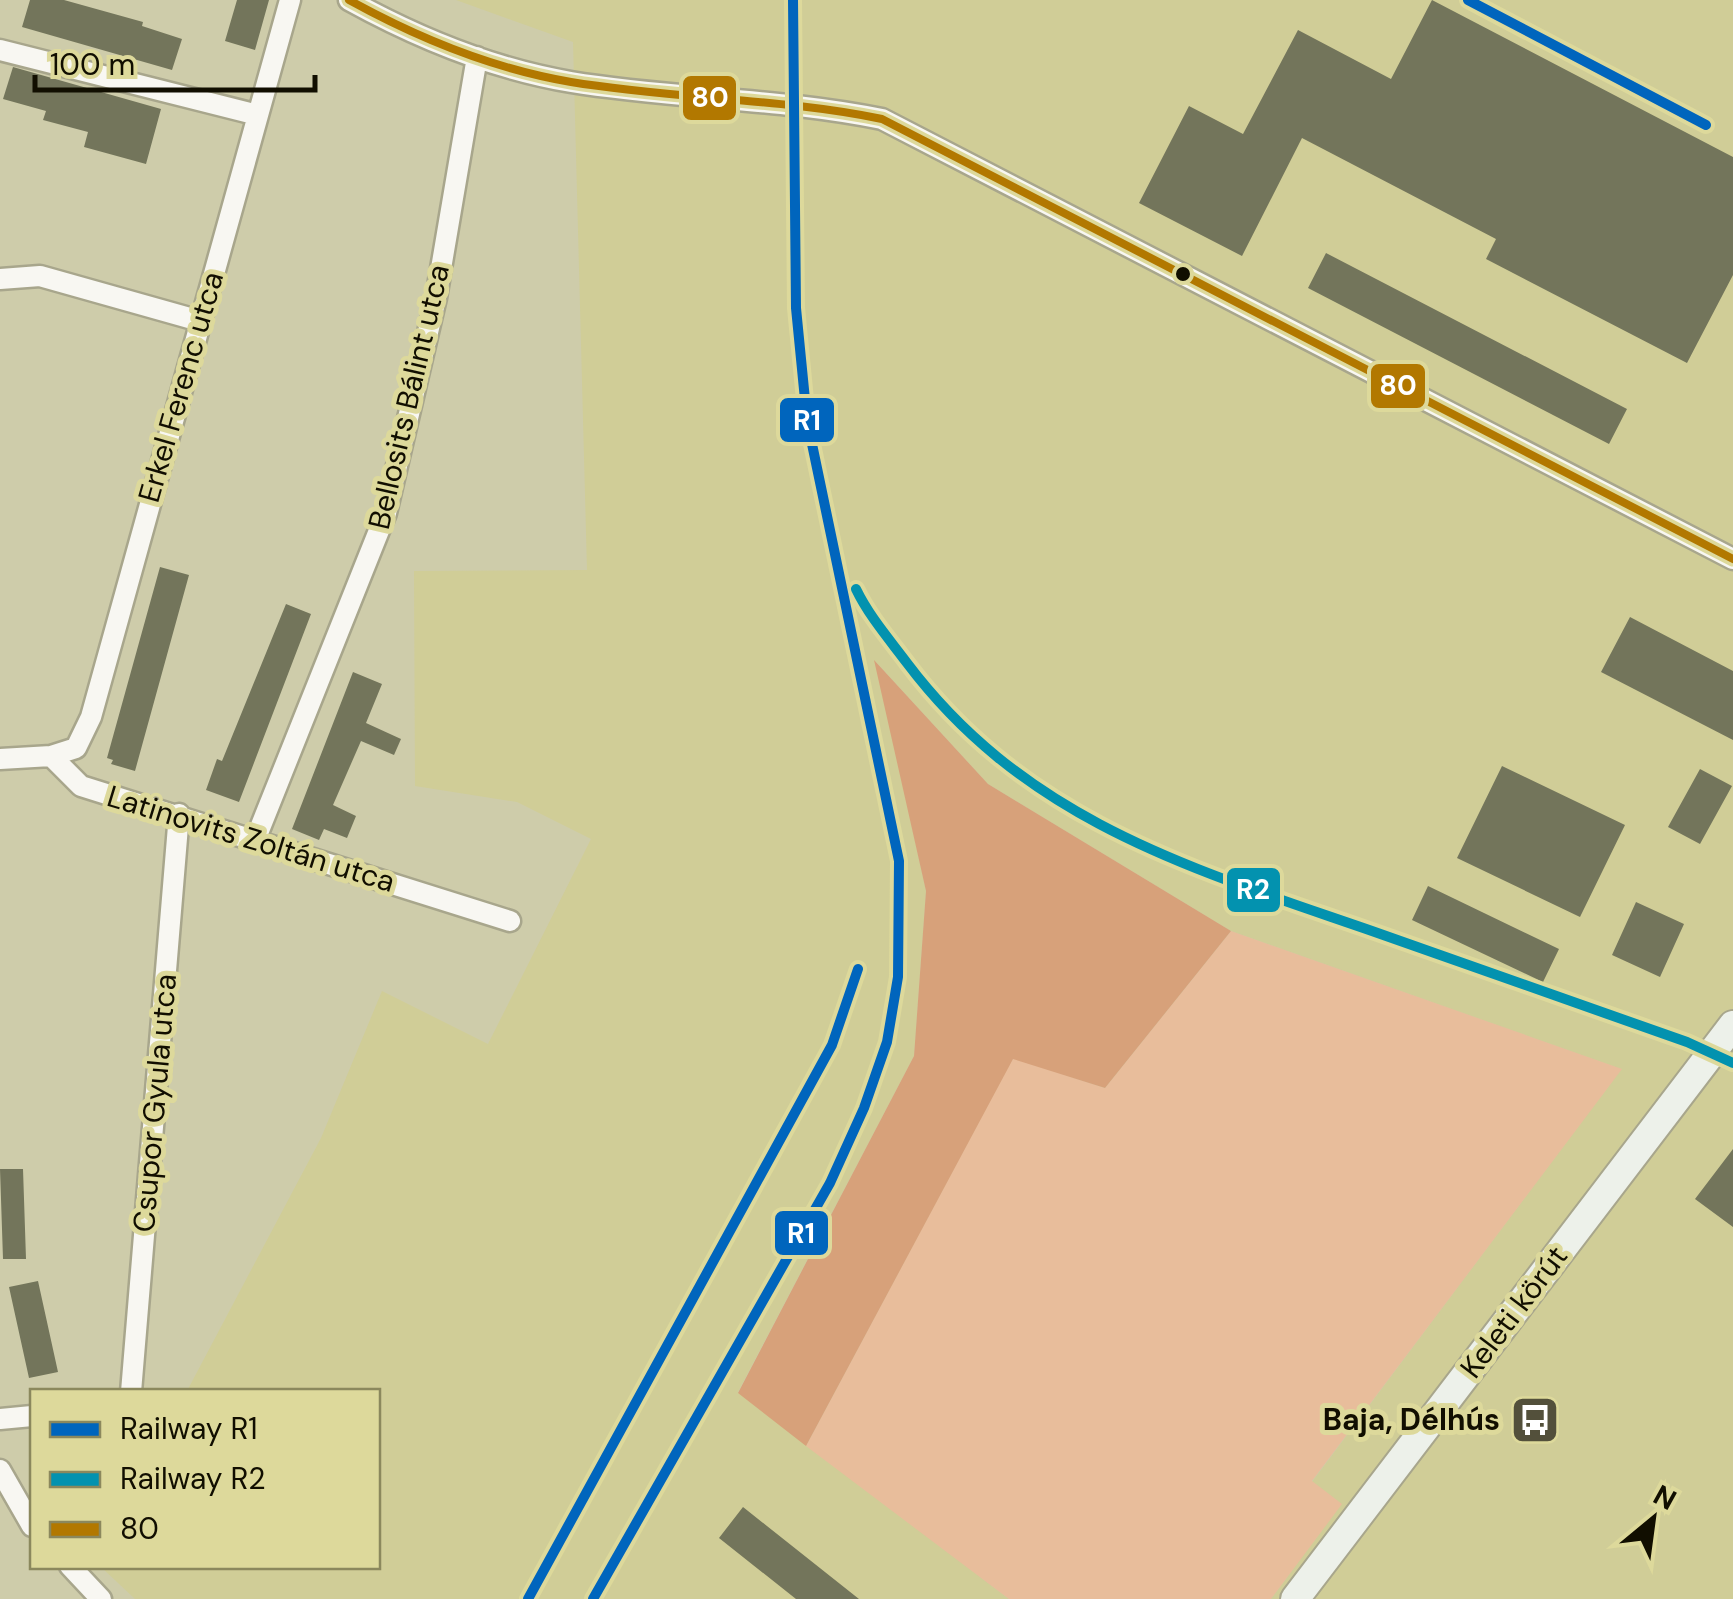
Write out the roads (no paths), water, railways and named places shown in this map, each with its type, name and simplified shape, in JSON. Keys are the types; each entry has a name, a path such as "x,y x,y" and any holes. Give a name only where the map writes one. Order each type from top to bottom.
{"main road":[{"name":"Keleti körút","path":"1295,1599 1733,1025"}],"street":[{"name":"Erkel Ferenc utca","path":"50,756 76,748 91,717 290,0"},
{"path":"348,0 478,57 570,82 824,108 882,119 1733,558"},
{"path":"0,50 258,115"},
{"name":"Bellosits Bálint utca","path":"256,838 386,513 436,298 478,57"},
{"path":"0,279 40,276 200,321"},
{"path":"0,759 50,756"},
{"name":"Latinovits Zoltán utca","path":"50,756 81,786 510,921"},
{"name":"Csupor Gyula utca","path":"130,1389 179,814"},
{"path":"0,1419 30,1416"},
{"path":"0,1470 30,1522"},
{"path":"73,1569 102,1599"}],"rail line":[{"name":"R1","path":"593,1599 830,1183 864,1108 887,1042 898,977 899,861 807,420 796,308 793,0"},
{"name":"R1","path":"1468,0 1706,125"},
{"name":"R2","path":"856,589 886,636 954,718 1005,763 1060,801 1117,833 1241,885 1687,1042 1733,1063"},
{"name":"R1","path":"528,1599 832,1045 858,969"}],"place":[{"name":"Baja, Délhús","path":"1535,1420"}]}
